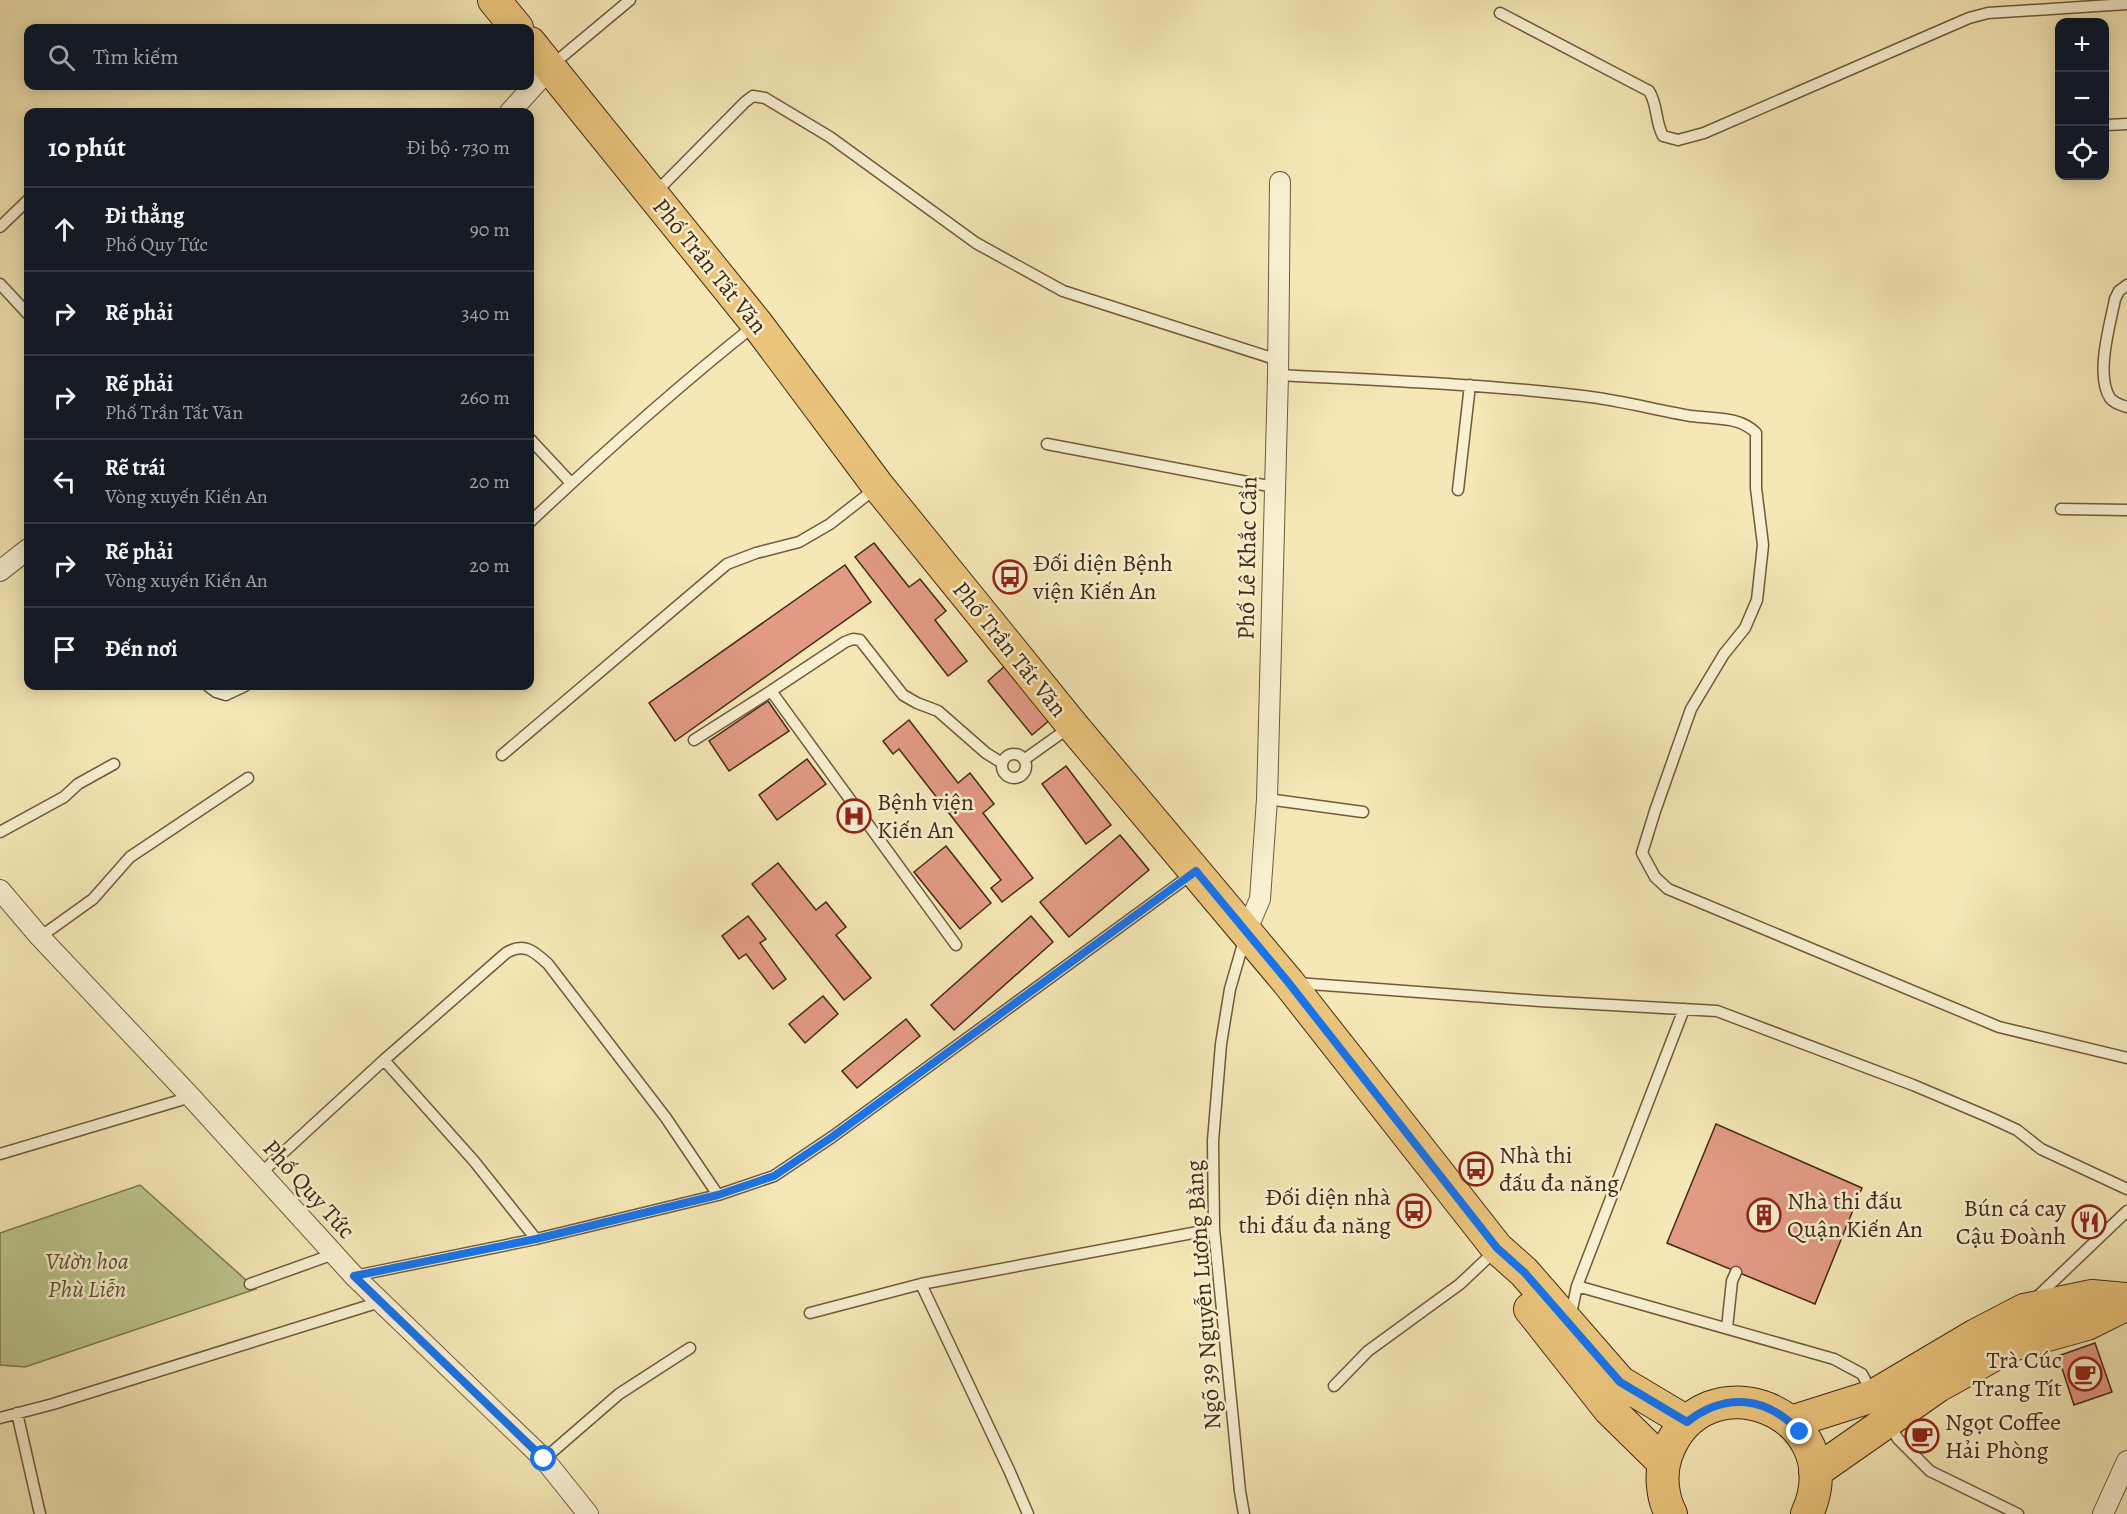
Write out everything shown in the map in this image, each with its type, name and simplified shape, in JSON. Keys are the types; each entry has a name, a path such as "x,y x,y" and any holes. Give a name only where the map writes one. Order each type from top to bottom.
{"main road":[{"path":"494,0 514,24"},
{"name":"Phố Trần Tất Văn","path":"534,48 757,324 878,486 1072,725 1288,982 1497,1248 1524,1272 1620,1382 1687,1422"},
{"name":"Phố Trần Tất Văn","path":"1497,1248 1511,1284 1609,1409 1664,1462"},
{"path":"1815,1472 1881,1409 1976,1335 2024,1310 2092,1296 2127,1299"},
{"path":"1791,1422 1881,1409 1938,1386 2012,1345 2087,1324 2127,1304"},
{"path":"1671,1514 1664,1494 1662,1478 1664,1462 1677,1434 1697,1414 1720,1404 1746,1402 1770,1408 1791,1422 1807,1442 1813,1457 1815,1472 1815,1488 1807,1514"}],"street":[{"path":"534,86 550,68"},
{"path":"514,108 530,90"},
{"name":"Phố Lê Khắc Cần","path":"1246,932 1260,899 1267,799 1278,368 1280,182"},
{"path":"0,571 24,552"},
{"name":"Phố Quy Tức","path":"0,890 40,937 191,1097 354,1276 544,1459 588,1514"},
{"path":"2103,1514 2127,1461"}],"lane":[{"path":"550,68 630,0"},
{"path":"1500,13 1649,91 1654,99 1660,131 1663,136 1678,140 1704,133 1969,18 1988,12 2127,4"},
{"path":"653,195 745,102 753,96 765,98 830,136 976,243 1063,291 1278,368 1586,396 1692,416 1741,422 1750,426 1756,433 1756,488 1763,545 1757,600 1745,628 1724,654 1691,709 1642,854 1655,877 1668,889 1999,1027 2127,1058"},
{"path":"2109,125 2127,124"},
{"path":"0,227 24,204"},
{"path":"0,284 24,310"},
{"path":"2127,285 2119,291 2115,299 2105,355 2104,383 2111,399 2127,407"},
{"path":"534,518 726,348 757,324"},
{"path":"1458,490 1470,385"},
{"path":"534,443 571,483"},
{"path":"1047,444 1274,487"},
{"path":"502,755 727,564 756,553 799,542 830,524 878,486"},
{"path":"2061,509 2127,510"},
{"path":"694,740 853,639 860,640 903,695 938,711 986,753 1002,763 1004,774 1014,779 1024,775 1027,764 1020,755 1009,754 1002,763"},
{"path":"213,690 226,695 237,690"},
{"path":"771,691 956,945"},
{"path":"1025,759 1072,725"},
{"path":"0,832 64,797 78,784 114,764"},
{"path":"40,937 93,899 130,857 248,778"},
{"path":"1267,799 1364,812"},
{"path":"354,1276 536,1239 718,1195 774,1176 1196,871"},
{"name":"Ngõ 39 Nguyễn Lương Bằng","path":"1244,1514 1214,1228 1213,1141 1221,1044 1230,989 1246,932"},
{"path":"261,1173 384,1060 506,953 514,948 525,947 548,964 577,1000 666,1118 718,1195"},
{"path":"1288,982 1540,1001 1717,1011 1913,1085 2000,1122 2018,1130 2041,1149 2127,1189"},
{"path":"1569,1323 1577,1286 1684,1009"},
{"path":"384,1060 474,1161 536,1239"},
{"path":"0,1154 191,1097"},
{"path":"2024,1310 2127,1211"},
{"path":"810,1313 921,1284 1214,1228"},
{"path":"1334,1386 1368,1351 1460,1284 1497,1248"},
{"path":"250,1284 334,1254"},
{"path":"1727,1328 1732,1281 1736,1272"},
{"path":"921,1284 1010,1470 1028,1514"},
{"path":"1577,1286 1834,1359 1862,1374 1898,1439 1930,1471 2018,1514"},
{"path":"0,1418 53,1404 380,1302"},
{"path":"544,1459 619,1394 690,1348"},
{"path":"17,1413 40,1514"}],"green space":[{"name":"Vườn hoa Phù Liễn","path":"140,1185 256,1289 25,1367 0,1365 0,1233"}],"building":[{"path":"874,543 909,587 920,579 946,611 935,620 967,661 948,676 855,557"},
{"path":"845,565 871,602 675,741 649,703"},
{"path":"1006,665 1051,719 1032,735 988,681"},
{"path":"768,701 789,731 729,771 709,741"},
{"path":"909,720 958,783 970,773 994,804 983,813 1033,878 1002,902 991,888 1001,880 899,749 893,754 883,741"},
{"path":"807,759 826,784 777,820 759,795"},
{"path":"1066,766 1111,825 1086,844 1042,784"},
{"path":"1120,835 1149,870 1069,937 1040,902"},
{"path":"946,846 991,903 960,929 914,872"},
{"path":"778,863 816,910 826,902 846,927 836,935 871,978 844,1000 752,884"},
{"path":"748,916 766,939 760,943 786,979 773,989 746,954 739,959 722,936"},
{"path":"1031,916 1053,942 954,1030 931,1005"},
{"path":"823,996 838,1014 805,1043 789,1024"},
{"path":"906,1019 920,1036 857,1088 842,1071"},
{"name":"Nhà thi đấu Quận Kiến An","path":"1716,1124 1862,1188 1815,1304 1667,1243"},
{"name":"Trà Cúc Trang Tít","path":"2095,1343 2112,1392 2074,1405 2058,1356"}],"place":[{"name":"Đối diện Bệnh viện Kiến An","path":"1010,577"},
{"name":"Bệnh viện Kiến An","path":"854,816"},
{"name":"Nhà thi đấu đa năng","path":"1476,1169"},
{"name":"Đối diện nhà thi đấu đa năng","path":"1414,1211"},
{"name":"Nhà thi đấu Quận Kiến An","path":"1764,1215"},
{"name":"Bún cá cay Cậu Đoành","path":"2089,1222"},
{"name":"Trà Cúc Trang Tít","path":"2085,1374"},
{"name":"Ngọt Coffee Hải Phòng","path":"1922,1436"}],"route":[{"path":"544,1459 354,1276 536,1239 718,1195 774,1176 832,1137 1196,871 1288,982 1497,1248 1524,1272 1620,1382 1687,1422 1708,1408 1720,1404 1746,1402 1770,1408 1781,1414 1800,1432"}]}
